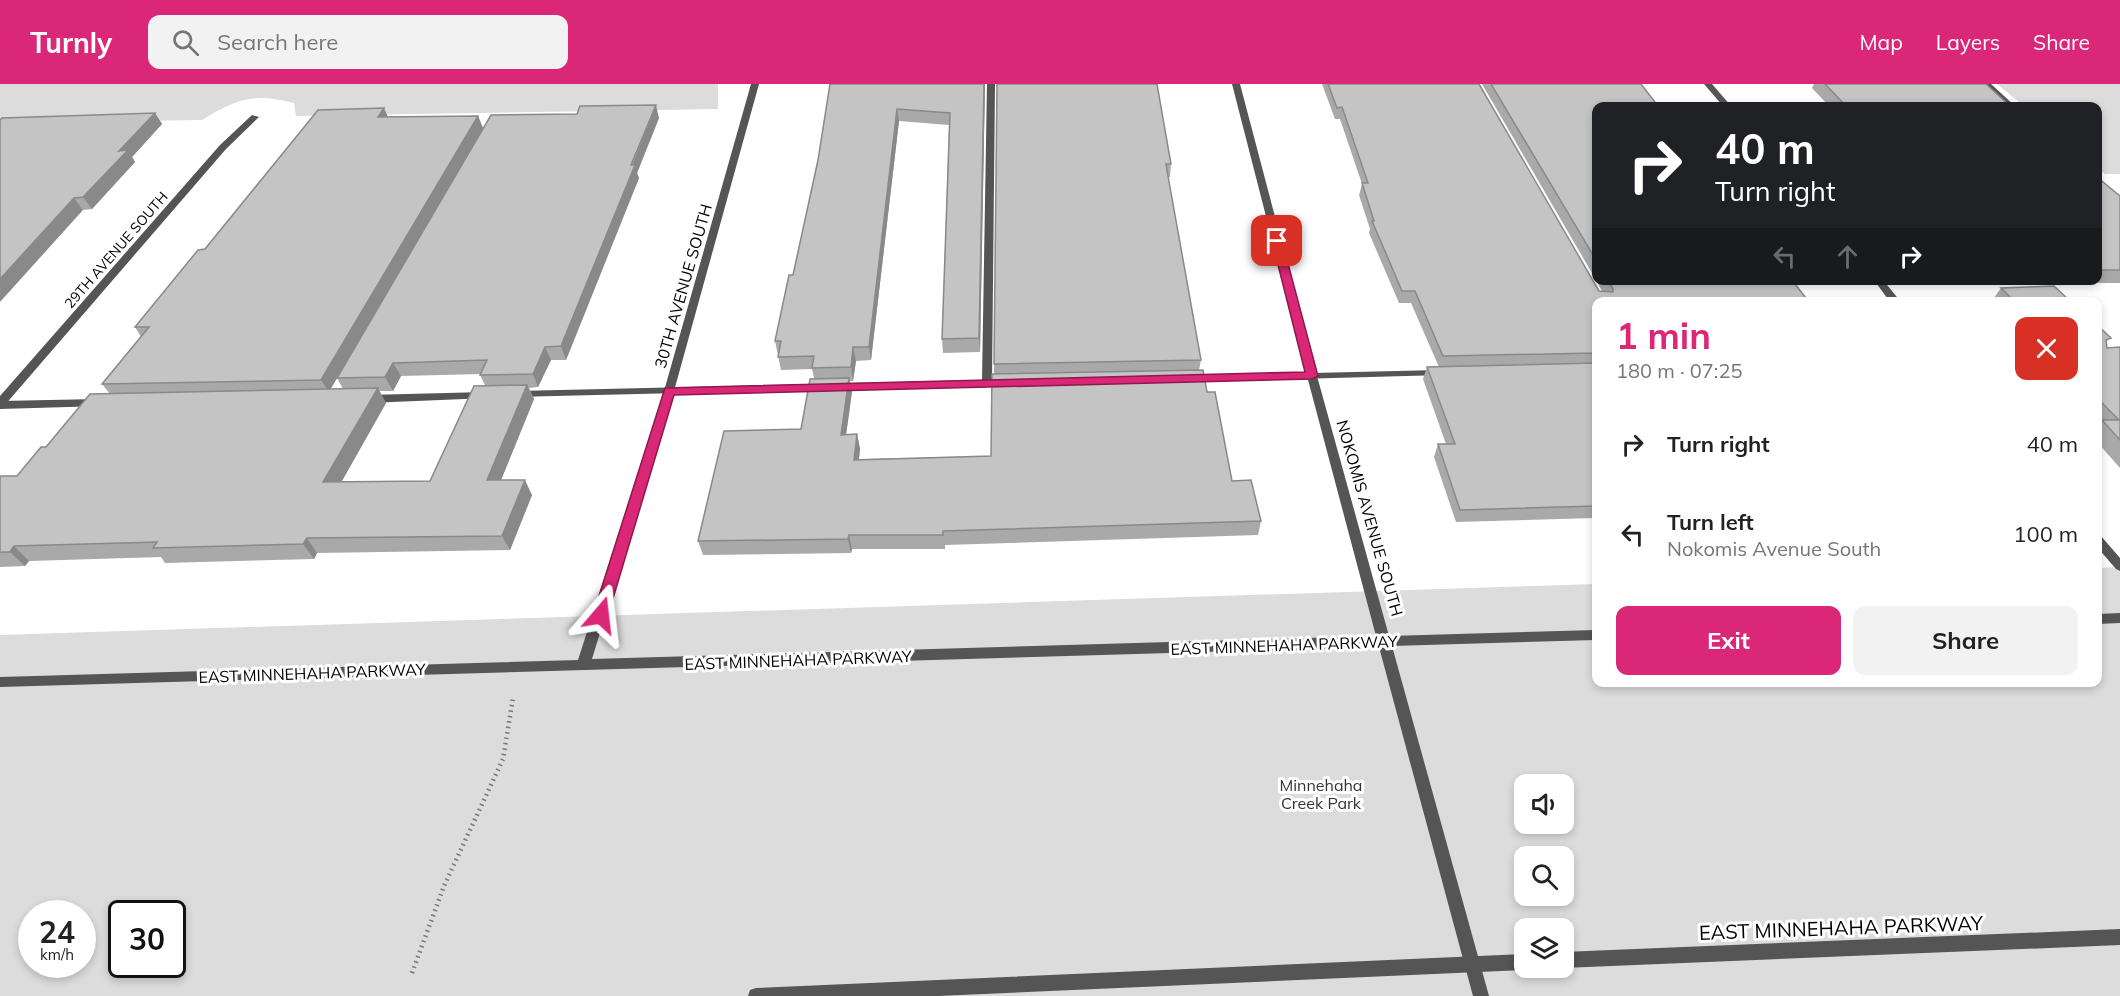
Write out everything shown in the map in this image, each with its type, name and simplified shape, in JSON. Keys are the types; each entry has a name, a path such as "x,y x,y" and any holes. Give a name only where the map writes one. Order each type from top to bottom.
{"street":[{"name":"30TH AVENUE SOUTH","path":"583,666 669,391 755,84"},
{"path":"987,384 991,84"},
{"name":"NOKOMIS AVENUE SOUTH","path":"1236,84 1312,376 1481,996"},
{"path":"1708,84 1724,102"},
{"path":"1986,84 2006,102"},
{"name":"29TH AVENUE SOUTH","path":"0,404 223,147 255,117"},
{"path":"1882,285 1892,297"},
{"path":"1174,379 1453,373"},
{"path":"510,395 1022,383"},
{"path":"356,399 499,395"},
{"path":"0,404 110,403"},
{"path":"2102,545 2120,566"},
{"path":"2102,619 2120,618"},
{"name":"EAST MINNEHAHA PARKWAY","path":"0,682 1592,635"},
{"name":"EAST MINNEHAHA PARKWAY","path":"1574,960 2120,937"},
{"path":"756,996 1514,963"}],"path":[{"path":"412,973 444,886 503,759 514,692"}],"green space":[{"path":"0,84 718,84 718,109 296,116 294,103 256,98 236,102 202,120 0,123"},
{"path":"1997,84 2120,84 2120,174 2105,174 2102,172 2102,102 2019,102"},
{"name":"Minnehaha Creek Park","path":"2120,567 2120,996 0,996 0,635 1592,584 1592,687 2102,687 2102,568"}],"building":[{"path":"830,84 984,84 979,338 942,339 950,113 897,109 869,347 853,347 851,367 812,368 814,356 778,357 781,341 775,341 789,275 793,275 818,160"},
{"path":"997,84 1157,84 1171,164 1166,164 1201,360 994,364"},
{"path":"1328,84 1479,84 1592,279 1592,285 1596,285 1599,291 1613,292 1611,285 1796,285 1805,297 1592,297 1592,353 1443,356 1415,291 1402,291 1372,221 1374,221 1362,183 1368,183 1342,107 1337,108"},
{"path":"1491,84 1641,84 1655,102 1592,102 1592,253"},
{"path":"1825,84 1986,84 2006,102 1842,102"},
{"path":"656,105 631,165 635,165 561,346 545,347 533,374 480,375 487,360 393,363 385,377 337,378 491,115 577,114 580,106"},
{"path":"384,108 378,117 478,116 321,380 102,384 149,327 135,327 198,250 205,249 318,110"},
{"path":"155,113 119,151 128,150 83,197 74,198 0,279 0,120 2,118"},
{"path":"2102,181 2120,196 2120,270 2102,270"},
{"path":"2054,286 2066,297 2010,297 2001,288"},
{"path":"2102,330 2111,338 2106,340 2107,348 2120,347 2120,440 2102,420 2119,420 2102,403"},
{"path":"1592,363 1592,506 1460,510 1438,444 1455,444 1427,367"},
{"path":"1203,370 1207,392 1215,392 1232,481 1251,480 1261,521 943,531 943,535 849,535 848,539 698,541 724,431 801,429 810,379 849,378 841,435 857,434 854,460 991,456 992,374"},
{"path":"527,385 487,480 525,480 502,536 307,538 303,544 153,548 157,542 14,546 10,552 0,552 0,476 17,476 41,447 46,447 90,394 378,388 323,482 430,481 474,386"}],"route":[{"path":"601,615 669,391 1312,376 1277,241"}]}
